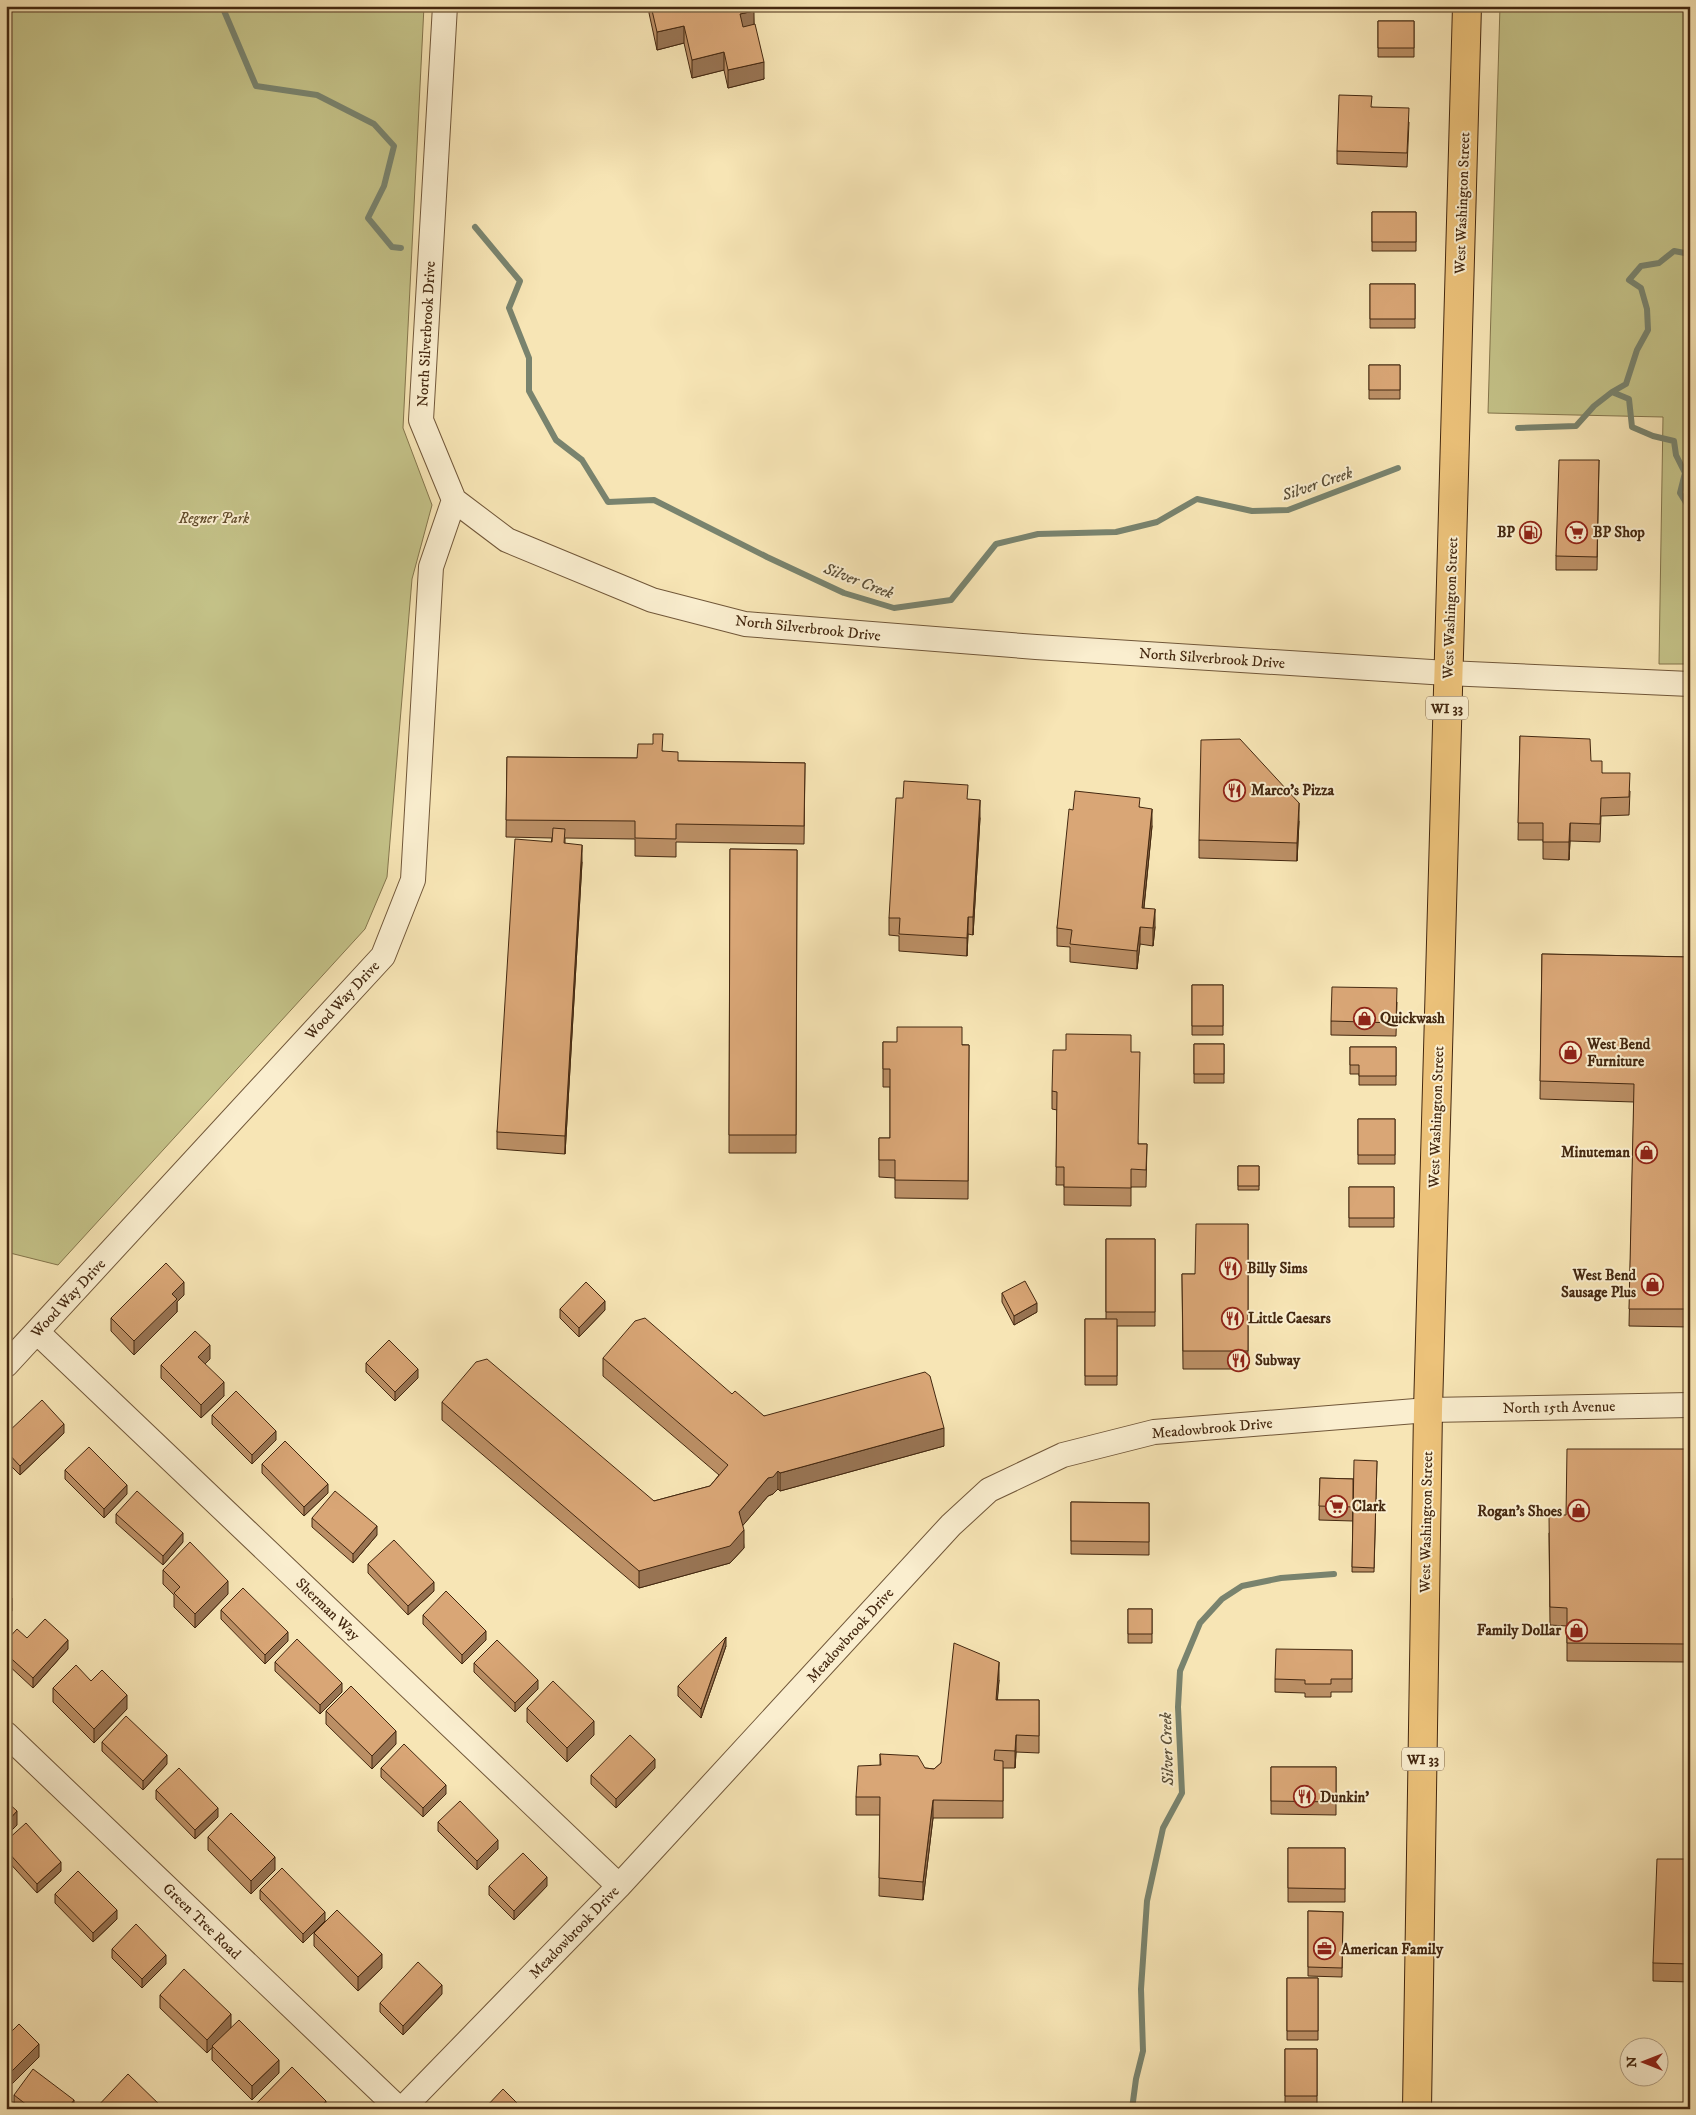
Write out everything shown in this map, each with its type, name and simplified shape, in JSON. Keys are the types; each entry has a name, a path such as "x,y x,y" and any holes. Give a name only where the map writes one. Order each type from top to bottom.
{"main road":[{"name":"West Washington Street","path":"1417,2109 1428,1410 1467,6"}],"street":[{"name":"North Silverbrook Drive","path":"445,6 421,420 454,500 507,540 652,600 745,624 961,642 1448,673 1690,684"},
{"name":"Wood Way Drive","path":"6,1366 383,956 413,880 431,567 454,500"},
{"name":"Sherman Way","path":"38,1332 619,1886"},
{"name":"North 15th Avenue","path":"1428,1410 1690,1405"},
{"name":"Meadowbrook Drive","path":"400,2109 619,1886 951,1525 989,1490 1063,1455 1154,1432 1428,1410"},
{"name":"Green Tree Road","path":"6,1734 400,2109"}],"green space":[{"name":"Regner Park","path":"6,6 424,6 403,428 432,505 412,579 387,877 365,929 58,1265 6,1252"},
{"path":"1500,6 1690,6 1690,664 1659,664 1663,417 1488,413"}],"building":[{"path":"651,6 753,6 754,11 740,14 743,27 755,24 764,62 728,70 724,52 692,60 684,26 657,32"},
{"path":"1378,21 1414,21 1414,48 1378,48"},
{"path":"1339,95 1372,96 1371,107 1409,108 1407,153 1337,151"},
{"path":"1372,212 1416,212 1416,242 1372,242"},
{"path":"1370,284 1415,284 1415,319 1370,319"},
{"path":"1369,365 1400,365 1400,390 1369,390"},
{"name":"BP Shop","path":"1559,460 1599,460 1597,557 1556,556"},
{"path":"653,734 663,734 662,751 678,752 678,761 805,763 804,826 676,824 676,839 635,838 635,821 506,820 507,757 637,758 638,744 653,744"},
{"path":"1520,736 1590,739 1591,761 1602,761 1602,773 1630,773 1629,797 1601,798 1600,824 1570,823 1569,842 1543,842 1543,823 1518,823"},
{"name":"Marco's Pizza","path":"1240,739 1299,803 1297,843 1199,840 1201,740"},
{"path":"904,781 968,785 967,799 980,800 973,917 968,917 967,938 899,934 900,918 889,918 896,798 903,798"},
{"path":"1075,791 1140,798 1139,807 1152,809 1142,908 1155,909 1153,928 1140,927 1137,951 1070,944 1072,930 1057,928 1069,809 1073,810"},
{"path":"553,828 565,829 564,843 582,845 565,1136 497,1132 515,839 552,842"},
{"path":"730,849 797,850 796,1135 729,1135"},
{"path":"1542,954 1690,957 1690,1309 1629,1309 1634,1084 1540,1081"},
{"path":"1192,985 1223,985 1223,1026 1192,1026"},
{"name":"Quickwash","path":"1332,987 1397,988 1396,1023 1331,1021"},
{"path":"897,1027 962,1027 962,1045 969,1045 968,1181 895,1180 895,1160 879,1160 879,1138 890,1138 890,1069 883,1069 883,1042 897,1042"},
{"path":"1066,1034 1131,1035 1131,1052 1140,1052 1138,1144 1147,1144 1146,1170 1131,1169 1131,1188 1064,1187 1064,1167 1056,1167 1057,1092 1052,1091 1053,1050 1066,1050"},
{"path":"1194,1044 1224,1044 1224,1074 1194,1074"},
{"path":"1350,1047 1396,1047 1396,1076 1359,1076 1359,1065 1350,1065"},
{"path":"1358,1119 1395,1119 1395,1155 1358,1155"},
{"path":"1238,1166 1259,1166 1259,1186 1238,1186"},
{"path":"1349,1187 1394,1187 1394,1218 1349,1218"},
{"path":"1196,1224 1248,1224 1248,1351 1183,1351 1182,1274 1195,1274"},
{"path":"1106,1239 1155,1239 1155,1312 1106,1312"},
{"path":"166,1263 184,1282 172,1294 177,1299 134,1341 111,1318"},
{"path":"1025,1281 1037,1303 1014,1316 1002,1293"},
{"path":"586,1282 605,1301 579,1328 560,1309"},
{"path":"645,1318 732,1394 735,1391 764,1416 925,1372 930,1376 944,1428 780,1473 778,1471 773,1477 768,1478 739,1512 744,1530 730,1546 639,1571 442,1402 476,1362 487,1359 654,1501 710,1486 728,1465 603,1358 635,1321"},
{"path":"1085,1319 1117,1319 1117,1376 1085,1376"},
{"path":"195,1331 210,1345 198,1357 224,1382 201,1405 161,1365"},
{"path":"389,1340 418,1369 395,1392 366,1363"},
{"path":"236,1391 276,1431 252,1455 212,1415"},
{"path":"42,1400 64,1424 20,1466 6,1451 6,1434"},
{"path":"285,1441 328,1484 304,1507 262,1464"},
{"path":"89,1447 127,1485 104,1509 65,1470"},
{"path":"1567,1449 1690,1449 1690,1528 1687,1528 1687,1644 1567,1643 1567,1608 1550,1607 1549,1515 1566,1515"},
{"name":"Clark","path":"1354,1460 1377,1461 1374,1568 1352,1567"},
{"path":"1320,1478 1353,1479 1353,1507 1319,1506"},
{"path":"137,1491 183,1533 163,1556 116,1514"},
{"path":"335,1491 377,1526 353,1554 312,1518"},
{"path":"1071,1502 1149,1503 1149,1542 1071,1541"},
{"path":"394,1540 434,1582 408,1606 368,1564"},
{"path":"190,1542 228,1581 195,1614 174,1593 180,1587 163,1570"},
{"path":"243,1588 288,1632 265,1655 221,1610"},
{"path":"446,1591 486,1631 462,1655 423,1615"},
{"path":"6,1592 12,1598 6,1604"},
{"path":"1128,1609 1152,1609 1152,1634 1128,1634"},
{"path":"45,1619 68,1640 33,1678 6,1654 6,1641 17,1629 27,1638"},
{"path":"726,1637 701,1709 678,1686"},
{"path":"297,1639 342,1683 320,1705 275,1662"},
{"path":"497,1640 538,1680 515,1703 474,1663"},
{"path":"954,1643 999,1662 996,1700 1039,1700 1039,1736 1016,1735 1015,1751 995,1750 994,1760 1003,1761 1003,1801 933,1800 923,1882 879,1878 880,1797 856,1797 858,1766 881,1765 880,1754 918,1756 925,1768 934,1769 941,1763"},
{"path":"1276,1649 1352,1650 1352,1679 1331,1679 1331,1684 1305,1684 1305,1680 1275,1679"},
{"path":"76,1665 91,1681 102,1670 127,1695 94,1729 53,1688"},
{"path":"553,1681 594,1721 567,1748 527,1708"},
{"path":"351,1686 396,1731 372,1756 326,1711"},
{"path":"126,1716 167,1755 143,1781 102,1742"},
{"path":"630,1735 655,1759 616,1799 591,1775"},
{"path":"404,1744 446,1785 423,1808 381,1768"},
{"name":"Dunkin'","path":"1271,1767 1336,1767 1336,1802 1271,1801"},
{"path":"179,1768 218,1808 195,1830 156,1790"},
{"path":"6,1801 17,1811 6,1823"},
{"path":"460,1801 498,1840 477,1861 438,1822"},
{"path":"231,1813 275,1857 251,1881 208,1837"},
{"path":"26,1823 61,1862 37,1884 6,1850 6,1841"},
{"path":"1288,1848 1345,1848 1345,1889 1288,1888"},
{"path":"523,1853 547,1877 514,1911 489,1886"},
{"path":"1657,1859 1690,1859 1690,1964 1653,1963"},
{"path":"282,1868 325,1912 303,1934 260,1890"},
{"path":"78,1871 117,1910 93,1933 55,1894"},
{"path":"337,1910 382,1954 358,1977 314,1933"},
{"name":"American Family","path":"1308,1911 1343,1912 1342,1968 1308,1967"},
{"path":"136,1924 166,1955 142,1979 112,1949"},
{"path":"418,1962 442,1985 403,2026 380,2003"},
{"path":"184,1969 231,2014 207,2040 160,1995"},
{"path":"1287,1978 1318,1978 1318,2031 1287,2031"},
{"path":"239,2020 279,2060 252,2086 212,2046"},
{"path":"19,2024 39,2044 6,2077 6,2037"},
{"path":"1285,2049 1317,2049 1317,2096 1285,2096"},
{"path":"292,2067 326,2101 319,2109 260,2109 255,2105"},
{"path":"33,2069 74,2100 67,2109 32,2109 14,2095"},
{"path":"128,2074 164,2109 95,2109"},
{"path":"503,2089 523,2109 484,2109"}],"waterway":[{"name":"Silver Creek","path":"222,6 256,86 317,95 374,124 394,146 384,186 368,218 392,247 401,248"},
{"name":"Silver Creek","path":"475,227 520,281 509,308 529,358 529,391 556,440 582,460 608,502 654,500 767,557 844,593 894,608 951,600 996,544 1038,534 1116,532 1157,522 1197,499 1252,511 1288,510 1398,468"},
{"path":"1612,392 1626,384 1637,350 1648,330 1647,309 1641,288 1629,280 1641,266 1659,263 1674,251 1690,254"},
{"name":"Silver Creek","path":"1518,428 1576,426 1594,406 1612,392 1629,399 1632,427 1653,436 1674,441 1676,455 1685,473 1680,493 1690,509"},
{"name":"Silver Creek","path":"1132,2109 1136,2079 1143,2051 1141,1989 1147,1901 1163,1828 1182,1793 1178,1707 1180,1671 1200,1623 1222,1599 1242,1586 1281,1578 1334,1574"}],"place":[{"name":"BP","path":"1531,532"},
{"name":"BP Shop","path":"1577,532"},
{"name":"Marco's Pizza","path":"1235,790"},
{"name":"Quickwash","path":"1364,1018"},
{"name":"West Bend Furniture","path":"1571,1053"},
{"name":"Minuteman","path":"1646,1152"},
{"name":"Billy Sims","path":"1231,1268"},
{"name":"West Bend Sausage Plus","path":"1652,1284"},
{"name":"Little Caesars","path":"1232,1318"},
{"name":"Subway","path":"1239,1360"},
{"name":"Clark","path":"1336,1506"},
{"name":"Rogan's Shoes","path":"1578,1511"},
{"name":"Family Dollar","path":"1577,1630"},
{"name":"Dunkin'","path":"1304,1797"},
{"name":"American Family","path":"1325,1949"}]}
